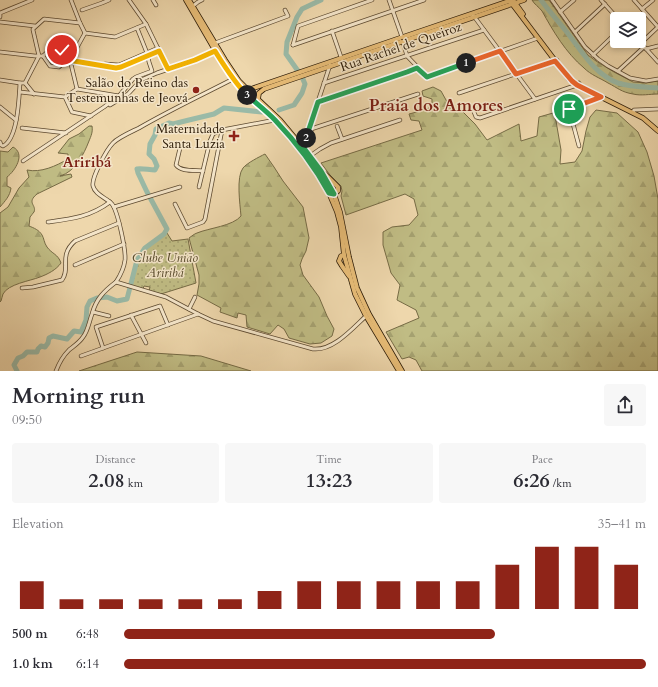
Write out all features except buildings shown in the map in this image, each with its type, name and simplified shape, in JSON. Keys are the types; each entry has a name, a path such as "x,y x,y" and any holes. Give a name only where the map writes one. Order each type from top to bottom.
{"main road":[{"path":"186,0 233,79 246,94 285,125 321,171 338,187 338,191 331,194"},
{"path":"189,0 239,81 269,112 311,164 331,194 343,222 349,257 357,288 365,307 402,371"},
{"path":"248,90 263,87 512,1 524,0"},
{"path":"512,1 556,60 578,84 644,116 658,127"},
{"path":"258,99 259,93 263,87"},
{"path":"634,111 658,131"},
{"path":"331,194 340,222 344,255"},
{"path":"344,255 349,257"},
{"path":"344,255 341,256 339,261 350,278 355,294 366,316 398,371"}],"street":[{"path":"0,17 0,13 32,0"},
{"path":"71,0 85,33"},
{"path":"82,10 109,0"},
{"path":"129,0 146,24 168,69"},
{"path":"153,0 156,5"},
{"path":"192,6 200,0"},
{"path":"372,0 298,26 293,45 424,0"},
{"path":"389,0 407,56 427,77 539,38"},
{"path":"552,0 585,47 602,62 632,79 646,81 658,79"},
{"path":"560,12 574,0"},
{"path":"601,0 612,12"},
{"path":"634,0 658,27 646,37"},
{"path":"642,9 653,0"},
{"path":"574,32 605,4"},
{"path":"215,43 288,16 285,10"},
{"path":"473,15 535,99"},
{"path":"80,23 44,19 35,26 33,30 40,56 50,66 59,68 70,60 85,33"},
{"path":"0,22 35,26"},
{"path":"85,33 115,37 146,24"},
{"path":"23,161 119,96 133,79 152,71 148,55 137,28"},
{"name":"Rua Rachel de Queiroz","path":"324,83 484,30"},
{"path":"332,32 342,60"},
{"path":"593,55 610,39"},
{"path":"646,48 658,46"},
{"path":"618,71 645,48 658,62"},
{"path":"25,83 40,56 52,49 62,50 70,60 77,89"},
{"path":"70,60 116,68 159,50"},
{"path":"0,51 40,56"},
{"path":"110,105 128,94 141,80 215,51"},
{"path":"459,93 556,60"},
{"path":"303,147 330,64"},
{"path":"318,102 417,68"},
{"path":"56,371 58,364 67,353 84,337 92,312 98,300 106,289 116,282 121,275 125,262 124,244 114,207 110,202 95,191 92,183 95,172 110,147 114,142 152,120 233,79"},
{"path":"0,80 25,83"},
{"path":"0,142 3,146 7,143 15,127 20,83"},
{"path":"25,83 34,94"},
{"path":"474,112 476,117 480,118 578,84"},
{"path":"20,92 65,97 77,89 119,96"},
{"path":"308,130 418,94"},
{"path":"579,146 569,109 602,96"},
{"path":"65,97 72,112 91,116"},
{"path":"0,107 16,120"},
{"path":"634,111 658,109"},
{"path":"199,187 212,136 222,130 275,120"},
{"path":"310,156 325,146 342,139 400,120"},
{"path":"337,126 342,139"},
{"path":"22,128 66,133"},
{"path":"175,204 188,228 202,222 205,219 222,130"},
{"path":"180,148 176,165 177,168 203,171"},
{"path":"114,207 180,187"},
{"path":"48,222 83,216 100,209 110,202"},
{"path":"22,288 62,280 65,272 65,257 70,245 75,241 119,223"},
{"path":"75,266 124,244"},
{"path":"116,282 166,297 216,322 317,350 334,344 366,316"},
{"path":"189,309 195,296"},
{"path":"103,348 96,327 160,306 168,325"},
{"path":"92,312 109,316"},
{"path":"80,356 198,314"},
{"path":"131,315 146,343"}],"green space":[{"path":"532,0 549,0 588,55 596,61 633,82 646,83 658,81 658,94 639,95 625,92 590,73 577,62 566,49 555,34 542,11"},
{"path":"433,87 441,91 451,109 462,111 475,124 487,140 519,124 521,141 537,136 539,117 553,113 556,121 561,150 560,164 575,162 582,151 590,117 596,110 617,113 638,132 647,152 654,176 658,199 658,371 422,371 416,360 409,357 402,359 386,332 419,318 416,310 397,300 400,285 391,273 383,245 383,232 392,227 409,225 418,215 414,199 405,194 346,215 341,196 341,186 321,163 422,130 419,121 411,120 409,114 428,109 432,103 432,99 423,96 422,91"},
{"path":"89,126 92,126 92,134 82,157 70,171 60,176 71,174 72,177 37,194 32,200 35,210 30,217 29,226 41,233 47,247 61,263 46,275 9,288 3,294 0,302 0,213 8,207 19,188 29,177 27,170 43,170 68,159 68,154 58,153 69,139 79,134"},
{"path":"13,147 17,150 19,158 16,167 7,177 7,186 11,188 10,194 0,207 0,151 8,152"},
{"path":"265,154 303,207 309,238 306,251 300,265 303,275 319,297 334,329 332,336 321,343 310,344 289,338 284,329 278,325 270,334 247,327 246,315 238,313 237,318 220,312 221,308 197,295 199,275 189,238 202,231 232,222 241,216 239,191 241,172 247,164"},
{"name":"Clube União Ariribá","path":"167,233 172,241 188,239 196,283 161,294 149,291 150,287 144,286 143,289 131,286 138,261 141,256 151,245"},
{"path":"137,352 201,356 251,371 79,371"}],"waterway":[{"path":"298,71 286,54 287,42 297,17 302,9 321,0"},
{"path":"541,0 589,61 602,74 618,83 638,87 658,88"},
{"path":"279,110 294,105 302,93 305,84 302,77"},
{"path":"17,371 14,365 18,358 27,352 37,352 41,346 45,347 49,338 53,336 67,339 74,331 81,332 86,320 87,307 90,301 97,298 107,297 117,301 127,299 137,260 145,248 164,234 167,229 147,192 137,169 155,170 157,166 154,159 149,154 150,144 155,135 156,129 169,123 173,124 214,114 224,108 262,112"}],"place":[{"name":"Salão do Reino das Testemunhas de Jeová","path":"196,90"},
{"name":"Maternidade Santa Luzia","path":"234,136"}],"district":[{"name":"Praia dos Amores","path":"436,105"},
{"name":"Ariribá","path":"87,162"}],"route":[{"path":"62,50 68,59 74,61 116,68 159,51 168,69 195,60 215,51 236,83 281,126 311,164 329,193 334,194 321,171 303,147 318,102 417,68 427,77 500,51 516,74 555,61 567,76 577,85 601,97 569,109"}]}
